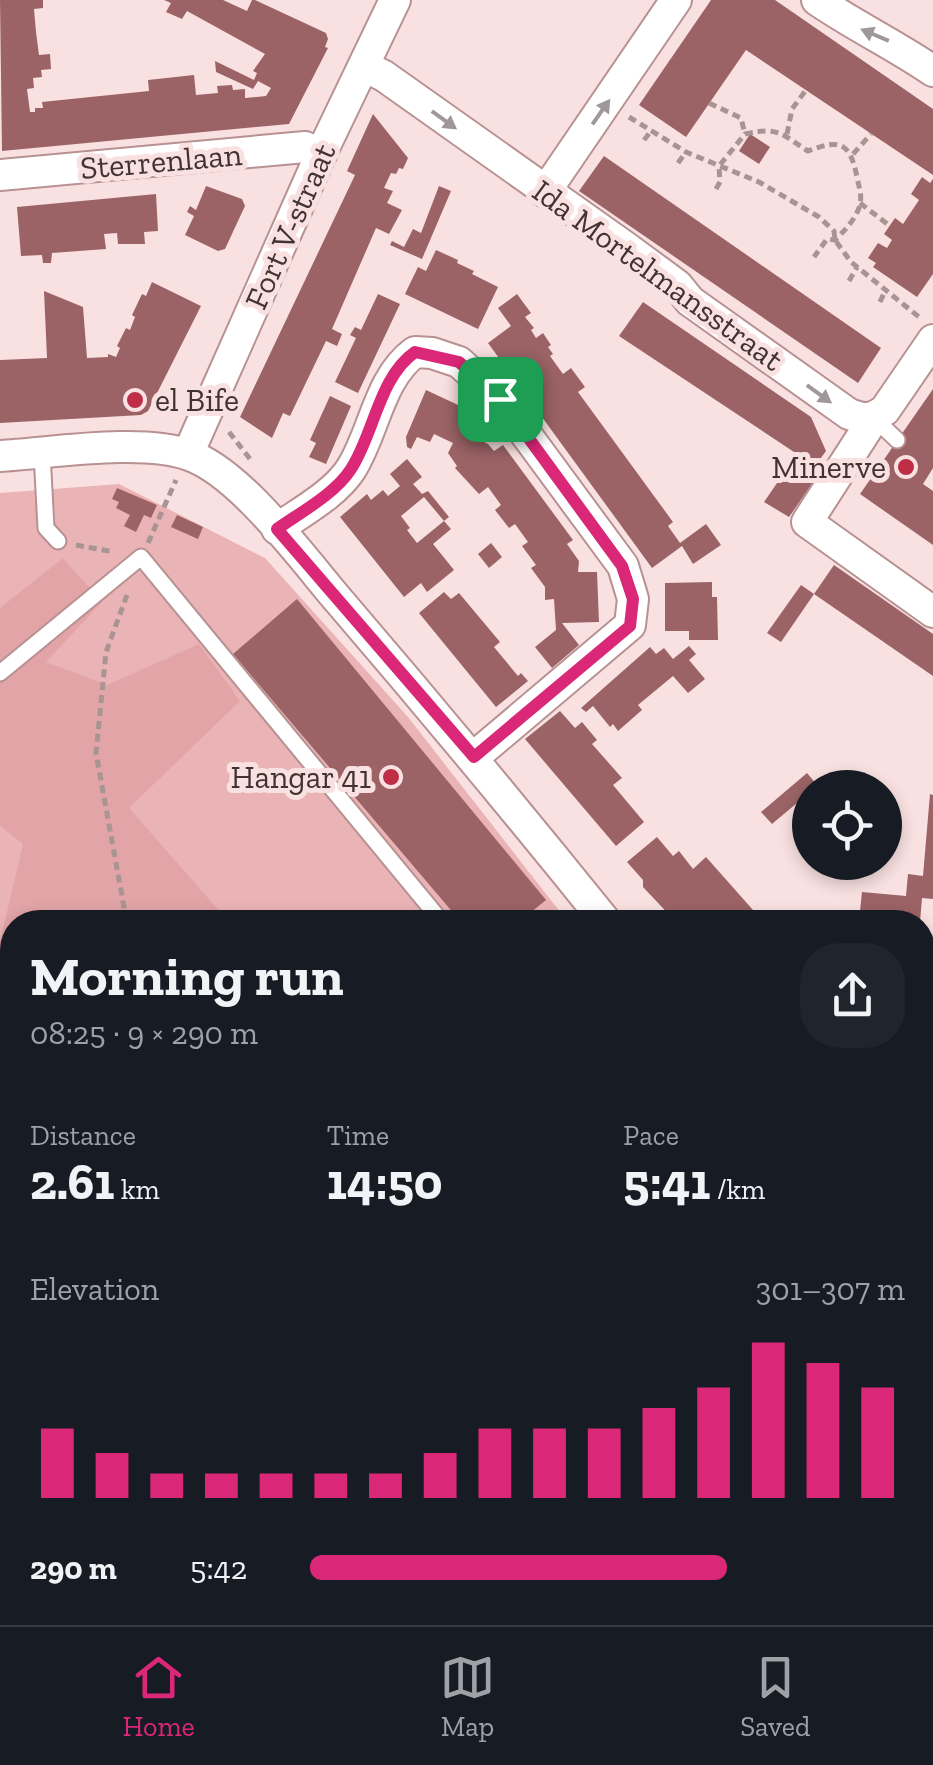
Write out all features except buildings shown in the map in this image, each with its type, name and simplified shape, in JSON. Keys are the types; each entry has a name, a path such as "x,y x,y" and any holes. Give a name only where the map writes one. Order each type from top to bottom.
{"street":[{"name":"Fort V-straat","path":"182,468 321,154 395,0"},
{"path":"545,192 676,0"},
{"path":"817,0 864,32 891,42 933,72"},
{"name":"Ida Mortelmansstraat","path":"364,66 384,76 637,256 677,285 690,301 840,408 864,420 874,418"},
{"name":"Sterrenlaan","path":"0,176 305,147 321,154"},
{"path":"927,329 885,410 874,418 806,522 933,612"},
{"path":"277,529 316,502 350,471 394,375 415,352 459,362 500,399 622,566 633,599 630,626 474,757"},
{"path":"0,456 152,448 182,468 215,468 277,529 474,757 596,910"}],"lane":[{"path":"874,418 898,440"},
{"path":"42,453 46,528 58,541"},
{"path":"0,673 141,557 432,910"}],"path":[{"path":"787,134 792,109 806,90"},
{"path":"709,103 741,118 745,134 719,166 720,182 716,189"},
{"path":"607,104 686,152 759,182 819,217 834,231 836,240 857,267 927,329"},
{"path":"644,140 651,131"},
{"path":"745,134 787,134 808,151 829,143 844,146 853,154 862,195 850,226 836,240"},
{"path":"853,154 871,134"},
{"path":"678,164 686,152"},
{"path":"860,202 890,226"},
{"path":"814,256 827,239 836,240"},
{"path":"849,281 857,267"},
{"path":"880,302 886,291"},
{"path":"164,479 182,468"},
{"path":"182,468 189,488"},
{"path":"124,910 96,753 106,652 141,557 182,468"},
{"path":"58,541 141,557"}],"shaded area":[{"path":"119,484 265,558 408,717 559,910 0,910 0,493"},
{"path":"63,558 102,602 46,662 107,685 199,644 240,701 129,808 218,910 8,910 23,844 0,826 0,608"}],"place":[{"name":"el Bife","path":"135,400"},
{"name":"Minerve","path":"906,467"},
{"name":"Hangar 41","path":"391,777"}],"route":[{"path":"415,352 459,362 500,399 622,566 633,599 630,626 474,757 277,529 316,502 350,471 394,375 415,352"}]}
